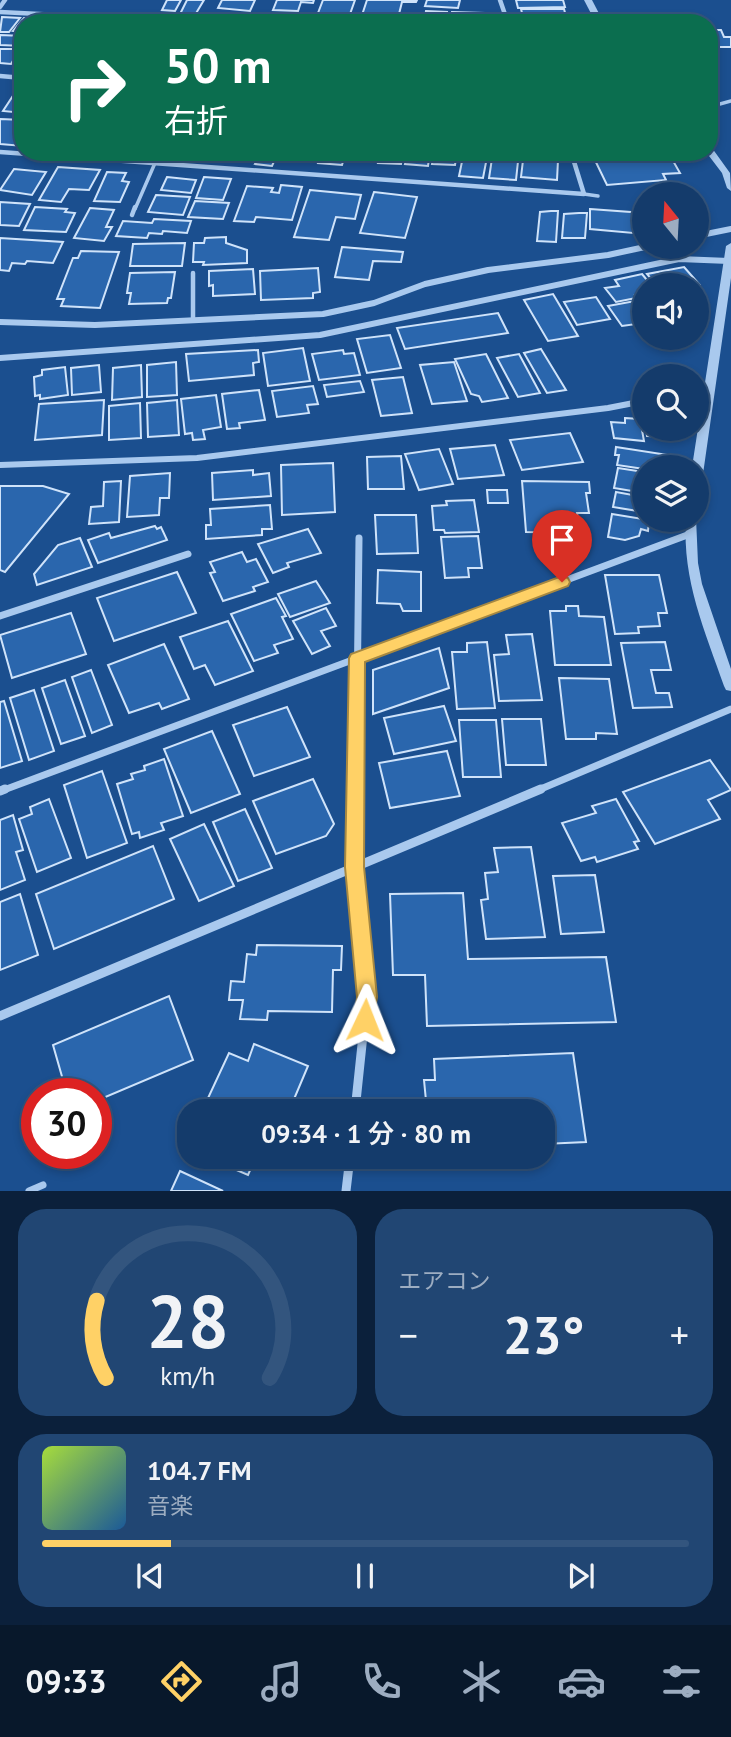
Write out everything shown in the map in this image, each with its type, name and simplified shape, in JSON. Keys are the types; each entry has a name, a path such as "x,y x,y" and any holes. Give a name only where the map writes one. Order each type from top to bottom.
{"street":[{"path":"5,0 0,9 77,14"},
{"path":"127,161 584,194 574,161"},
{"path":"717,161 726,173 731,188"},
{"path":"709,233 731,229"},
{"path":"707,364 731,246"},
{"path":"0,321 95,325 323,314 374,303 425,284 488,270 632,250"},
{"path":"0,358 320,335 679,259 729,261"},
{"path":"0,466 197,458 632,403"},
{"path":"0,791 690,534 694,581 731,686"},
{"path":"356,1099 367,997 355,867 359,538"},
{"path":"0,616 188,554"},
{"path":"0,1016 731,709"},
{"path":"346,1191 348,1169"}],"lane":[{"path":"132,215 155,163"},
{"path":"584,194 598,196"},
{"path":"193,273 193,320"},
{"path":"29,1191 43,1185"}],"building":[{"path":"167,0 181,0 175,11 162,10"},
{"path":"187,0 204,0 196,14 180,14"},
{"path":"222,0 255,0 250,11 218,8"},
{"path":"277,0 314,0 313,3 301,2 298,11 273,10"},
{"path":"323,0 355,0 350,14 318,13"},
{"path":"367,0 417,0 402,2 399,14 362,14"},
{"path":"427,0 460,0 458,8 425,6"},
{"path":"516,0 563,0 565,7 518,8"},
{"path":"521,9 564,9 565,14 522,14"},
{"path":"426,11 447,12 447,14 425,14"},
{"path":"452,12 484,13 484,14"},
{"path":"2,17 14,18 14,26 9,32 0,32"},
{"path":"718,30 721,30 724,37 731,37 731,47 718,47"},
{"path":"0,35 14,36 14,46 0,45"},
{"path":"0,49 14,49 11,64 0,63"},
{"path":"14,94 14,112 3,111"},
{"path":"0,119 14,120 14,145 0,144"},
{"path":"257,161 274,161 272,166 255,164"},
{"path":"319,161 343,161 342,165"},
{"path":"379,161 402,161 401,164"},
{"path":"406,161 429,161 428,166 405,164"},
{"path":"432,161 456,161 455,165 432,164"},
{"path":"462,161 486,161 483,178 459,176"},
{"path":"492,161 518,161 516,180 489,178"},
{"path":"523,161 558,161 557,180 521,177"},
{"path":"595,161 673,161 680,173 663,174 666,180 607,185"},
{"path":"58,167 100,170 89,190 69,189 61,202 39,200"},
{"path":"14,169 46,172 32,195 0,190"},
{"path":"107,172 126,173 122,181 129,182 120,202 94,201"},
{"path":"167,177 196,180 191,193 161,190"},
{"path":"204,177 231,179 223,200 196,198"},
{"path":"281,185 302,187 292,220 256,217 254,222 234,221 247,186 273,188 271,192 279,193"},
{"path":"310,190 361,195 355,219 336,217 329,240 294,237"},
{"path":"374,192 417,197 405,238 360,233"},
{"path":"156,195 190,197 183,215 148,212"},
{"path":"195,201 229,203 223,219 188,217"},
{"path":"0,202 30,204 19,226 0,225"},
{"path":"35,207 67,209 65,212 75,213 66,232 24,230"},
{"path":"90,208 114,210 106,227 112,227 104,241 74,238"},
{"path":"590,209 632,212 632,233 590,229"},
{"path":"558,211 556,242 537,241 540,212"},
{"path":"587,213 585,238 562,238 564,214"},
{"path":"154,219 191,221 187,233 163,231 162,234 149,233 147,238 116,236 123,221 152,223"},
{"path":"226,237 226,243 247,250 247,263 203,265 204,262 193,262 194,243 204,243 205,238"},
{"path":"0,238 63,242 53,263 12,263 9,271 0,270"},
{"path":"185,243 182,266 130,266 133,244"},
{"path":"342,247 403,252 401,262 373,261 369,280 335,277"},
{"path":"81,251 119,252 100,308 61,306 64,299 57,299 73,258 78,258"},
{"path":"684,267 689,273 652,273"},
{"path":"318,268 320,292 313,293 313,298 261,300 260,271"},
{"path":"253,269 255,294 213,296 213,285 209,286 209,271"},
{"path":"175,272 171,298 168,298 167,303 129,304 131,293 127,293 130,273"},
{"path":"632,276 632,299 616,302 605,288 619,286 615,280"},
{"path":"553,294 578,336 548,341 524,300"},
{"path":"596,297 610,319 577,325 564,302"},
{"path":"632,302 632,325 622,326 608,306"},
{"path":"498,313 508,333 405,349 397,328"},
{"path":"390,335 401,368 367,373 357,339"},
{"path":"303,348 310,381 268,386 263,353"},
{"path":"541,349 566,390 547,393 524,353"},
{"path":"258,350 259,362 253,363 254,375 189,381 186,354"},
{"path":"343,350 344,354 354,353 360,375 319,380 312,354"},
{"path":"486,354 508,398 482,402 479,396 471,394 455,359"},
{"path":"519,354 540,393 518,397 497,358"},
{"path":"176,362 177,395 147,397 147,365"},
{"path":"454,362 467,401 432,404 420,365"},
{"path":"99,365 101,392 72,395 71,368"},
{"path":"141,365 142,397 112,400 113,368"},
{"path":"65,367 68,395 40,399 40,395 35,396 34,377 42,375 42,370"},
{"path":"403,377 412,413 381,416 372,380"},
{"path":"360,381 364,392 327,397 324,385"},
{"path":"313,386 318,404 307,405 309,413 277,417 272,391"},
{"path":"259,390 265,420 239,423 240,428 227,429 222,394"},
{"path":"216,395 221,427 203,430 205,439 193,440 192,433 185,434 181,399"},
{"path":"104,400 102,435 35,440 39,404"},
{"path":"177,400 179,435 148,437 147,403"},
{"path":"140,403 141,438 109,440 109,406"},
{"path":"625,418 632,418 632,440 614,438 611,422 625,423"},
{"path":"570,433 583,462 522,470 510,440"},
{"path":"495,445 504,475 458,479 450,449"},
{"path":"616,447 668,455 632,455 632,467 617,465 619,455 615,455"},
{"path":"439,449 453,484 419,490 405,454"},
{"path":"401,456 404,489 368,489 367,457"},
{"path":"333,463 335,512 282,515 281,465"},
{"path":"618,468 632,470 632,491 614,488"},
{"path":"253,470 253,475 269,473 271,496 213,500 212,473"},
{"path":"170,473 169,498 160,498 159,515 127,517 130,476"},
{"path":"121,481 119,522 89,524 91,507 103,506 104,482"},
{"path":"522,481 589,482 590,493 586,493 589,513 577,513 580,533 526,532"},
{"path":"0,486 43,486 69,494 5,572 0,570"},
{"path":"487,490 507,490 508,503 488,503"},
{"path":"616,492 632,495 632,510 613,507"},
{"path":"474,500 479,532 445,533 444,530 434,530 432,506 447,505 446,501"},
{"path":"270,505 272,529 262,529 262,535 206,539 206,525 211,525 210,509"},
{"path":"612,514 632,517 632,532 640,532 639,536 625,540 608,537"},
{"path":"375,515 416,515 418,553 377,554"},
{"path":"155,526 157,529 161,527 167,540 98,563 88,540 109,533 111,538"},
{"path":"308,529 321,553 287,563 289,567 273,573 258,544"},
{"path":"478,536 482,568 468,568 469,577 445,578 441,537"},
{"path":"80,538 92,567 37,585 34,574 58,545"},
{"path":"242,552 247,562 256,559 268,582 253,587 255,591 223,601 210,573 215,572 210,562"},
{"path":"378,570 421,572 421,611 403,611 400,604 377,603"},
{"path":"177,572 196,613 114,641 97,598"},
{"path":"605,575 659,575 667,613 658,613 660,626 638,627 639,633 615,634"},
{"path":"316,581 330,603 290,617 278,594"},
{"path":"276,598 286,616 282,617 293,639 274,645 278,653 254,661 231,614"},
{"path":"566,606 578,606 579,616 604,617 611,665 555,665 550,611 566,611"},
{"path":"326,608 336,626 321,631 330,646 312,654 293,621"},
{"path":"71,613 86,654 12,678 0,635"},
{"path":"228,621 253,671 215,685 205,665 194,669 180,637"},
{"path":"532,634 542,700 499,701 494,655 509,654 506,635"},
{"path":"487,642 495,708 457,709 452,652 467,652 467,643"},
{"path":"665,642 671,670 651,670 656,693 669,693 672,707 633,708 621,643"},
{"path":"164,644 189,699 162,709 159,703 129,713 108,665"},
{"path":"439,648 449,688 373,714 373,670"},
{"path":"91,670 112,725 92,733 72,677"},
{"path":"559,678 609,679 617,734 596,733 596,739 566,739"},
{"path":"65,680 85,736 61,744 42,688"},
{"path":"34,690 54,751 29,760 10,698"},
{"path":"4,701 22,761 0,768 0,702"},
{"path":"444,706 456,741 394,754 384,718"},
{"path":"287,707 310,757 254,776 233,725"},
{"path":"502,719 541,719 546,765 506,765"},
{"path":"459,720 496,720 501,777 463,777"},
{"path":"212,731 240,794 191,813 164,749"},
{"path":"447,751 460,796 390,808 379,763"},
{"path":"164,759 183,816 161,823 164,830 140,838 139,832 132,834 117,784 133,779 131,774 145,770 144,766"},
{"path":"710,760 731,790 708,800 720,819 655,844 623,792"},
{"path":"102,771 127,843 87,858 64,785"},
{"path":"313,779 334,824 326,836 276,854 253,801"},
{"path":"49,799 71,858 37,872 19,819 32,814 30,807"},
{"path":"616,799 639,841 634,842 638,849 597,862 595,857 581,861 562,823 596,813 592,806"},
{"path":"245,809 272,868 238,881 213,822"},
{"path":"13,815 23,850 16,852 25,880 0,890 0,820"},
{"path":"204,824 234,886 199,901 170,839"},
{"path":"153,846 174,899 54,949 36,894"},
{"path":"531,847 545,937 486,939 481,900 488,899 485,873 498,872 494,848"},
{"path":"595,875 604,932 561,934 553,876"},
{"path":"463,893 468,959 606,957 616,1022 427,1026 425,975 393,975 390,894"},
{"path":"20,894 38,955 0,970 0,902"},
{"path":"257,945 342,946 341,970 333,970 332,1012 268,1011 267,1020 240,1019 243,1000 229,1000 231,981 244,982 247,954 256,955"},
{"path":"169,996 193,1060 112,1094 112,1078 62,1078 53,1045"},
{"path":"254,1044 308,1066 294,1099 208,1099 229,1053 248,1061"},
{"path":"573,1053 586,1142 555,1143 555,1099 426,1099 424,1080 435,1080 434,1059"},
{"path":"234,1169 251,1169 248,1175"},
{"path":"180,1171 223,1191 171,1191"}],"route":[{"path":"365,1020 367,997 355,867 357,658 562,582"}]}
